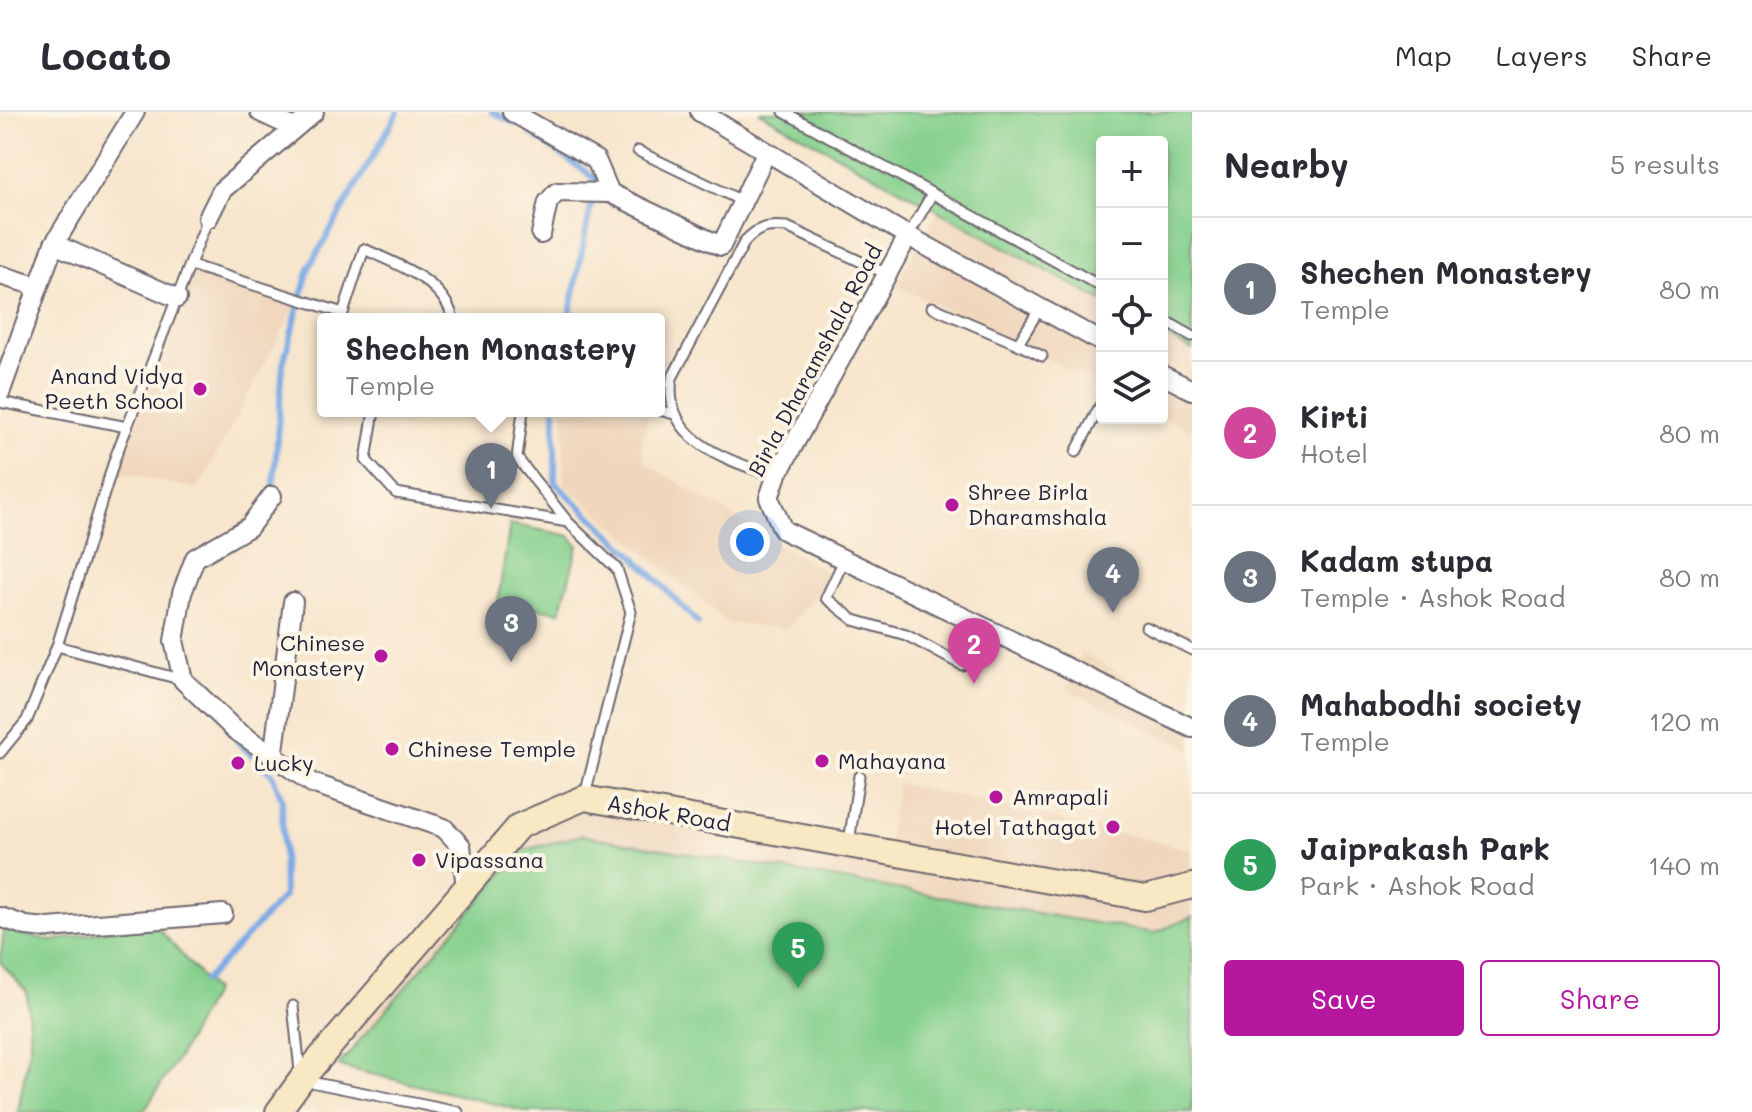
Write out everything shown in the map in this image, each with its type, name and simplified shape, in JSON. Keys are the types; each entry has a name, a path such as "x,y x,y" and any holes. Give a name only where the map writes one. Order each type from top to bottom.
{"street":[{"path":"0,393 36,286 54,244 135,112"},
{"path":"260,112 294,128"},
{"path":"208,218 222,190 314,112"},
{"path":"512,112 596,160 609,193"},
{"path":"700,112 908,236 1096,339"},
{"path":"541,234 552,196 557,192 579,191 609,193 721,246 766,153"},
{"name":"Birla Dharamshala Road","path":"908,236 776,477 769,498 783,530 1192,728"},
{"path":"54,244 177,298"},
{"path":"0,275 36,286"},
{"path":"1168,378 1192,390"},
{"path":"272,496 249,527 195,558 182,593 174,641 183,680 234,729 312,783 444,828 461,846 466,887"},
{"path":"273,758 293,602"},
{"name":"Ashok Road","path":"278,1112 301,1080 519,826 584,798 1145,898 1192,886"},
{"path":"0,917 26,926 48,928 223,914"}],"lane":[{"path":"784,112 1096,284"},
{"path":"638,151 742,201"},
{"path":"908,236 932,194"},
{"path":"0,753 27,720 57,646 127,427 208,218"},
{"path":"776,477 712,453 698,444 674,414 670,391 672,378 745,241 755,231 770,225 787,227 887,274"},
{"path":"190,265 343,313 364,249 424,280 440,293 450,313"},
{"path":"932,307 1042,356"},
{"path":"1018,344 1040,308"},
{"path":"1168,322 1192,336"},
{"path":"0,402 127,427"},
{"path":"665,412 674,414"},
{"path":"1076,452 1096,414"},
{"path":"373,417 366,460 396,493 568,522"},
{"path":"522,417 517,458 568,522 617,569 631,612 584,798"},
{"path":"845,558 826,598 854,620 906,635 962,665"},
{"path":"1146,627 1192,650"},
{"path":"57,646 183,680"},
{"path":"848,845 859,776"},
{"path":"293,1006 301,1080 458,1112"}],"shaded area":[{"path":"939,209 1096,297 1096,383 896,285"},
{"name":"Anand Vidya Peeth School","path":"193,275 295,307 198,489 118,472"},
{"path":"1168,336 1192,350 1192,432 1168,419"},
{"path":"563,417 648,417 641,446 645,463 832,575 786,629 728,623 564,484"},
{"path":"1082,653 1192,712 1192,750 1067,689"},
{"path":"898,783 1192,850 1192,917 1154,933 959,901 522,851 357,1043 342,1032 519,826 584,798 886,851"}],"green space":[{"path":"759,112 1192,112 1192,350 1168,337 1168,136 1096,136 1096,298"},
{"path":"510,524 570,536 578,546 560,612 498,601"},
{"path":"581,835 1154,933 1192,917 1192,1112 528,1112 338,1066 522,851"},
{"path":"121,928 159,929 214,991 178,1058 143,1112 18,1112 30,1044 27,992 0,962 4,930 52,941"}],"waterway":[{"path":"273,493 283,364 309,268 398,112"},
{"path":"492,112 516,124"},
{"path":"529,132 596,179 570,313"},
{"path":"555,417 555,483 635,557 698,623"},
{"path":"205,981 284,896 282,799 272,774 237,741"}],"place":[{"name":"Anand Vidya Peeth School","path":"200,389"},
{"name":"Shree Birla Dharamshala","path":"952,505"},
{"name":"Shechen Monastery","path":"491,509"},
{"name":"Mahabodhi society","path":"1113,613"},
{"name":"Chinese Monastery","path":"381,656"},
{"name":"Kadam stupa","path":"511,662"},
{"name":"Kirti","path":"974,684"},
{"name":"Chinese Temple","path":"392,749"},
{"name":"Mahayana","path":"822,761"},
{"name":"Lucky","path":"238,763"},
{"name":"Amrapali","path":"996,797"},
{"name":"Hotel Tathagat","path":"1113,827"},
{"name":"Vipassana","path":"419,860"},
{"name":"Jaiprakash Park","path":"798,988"}]}
